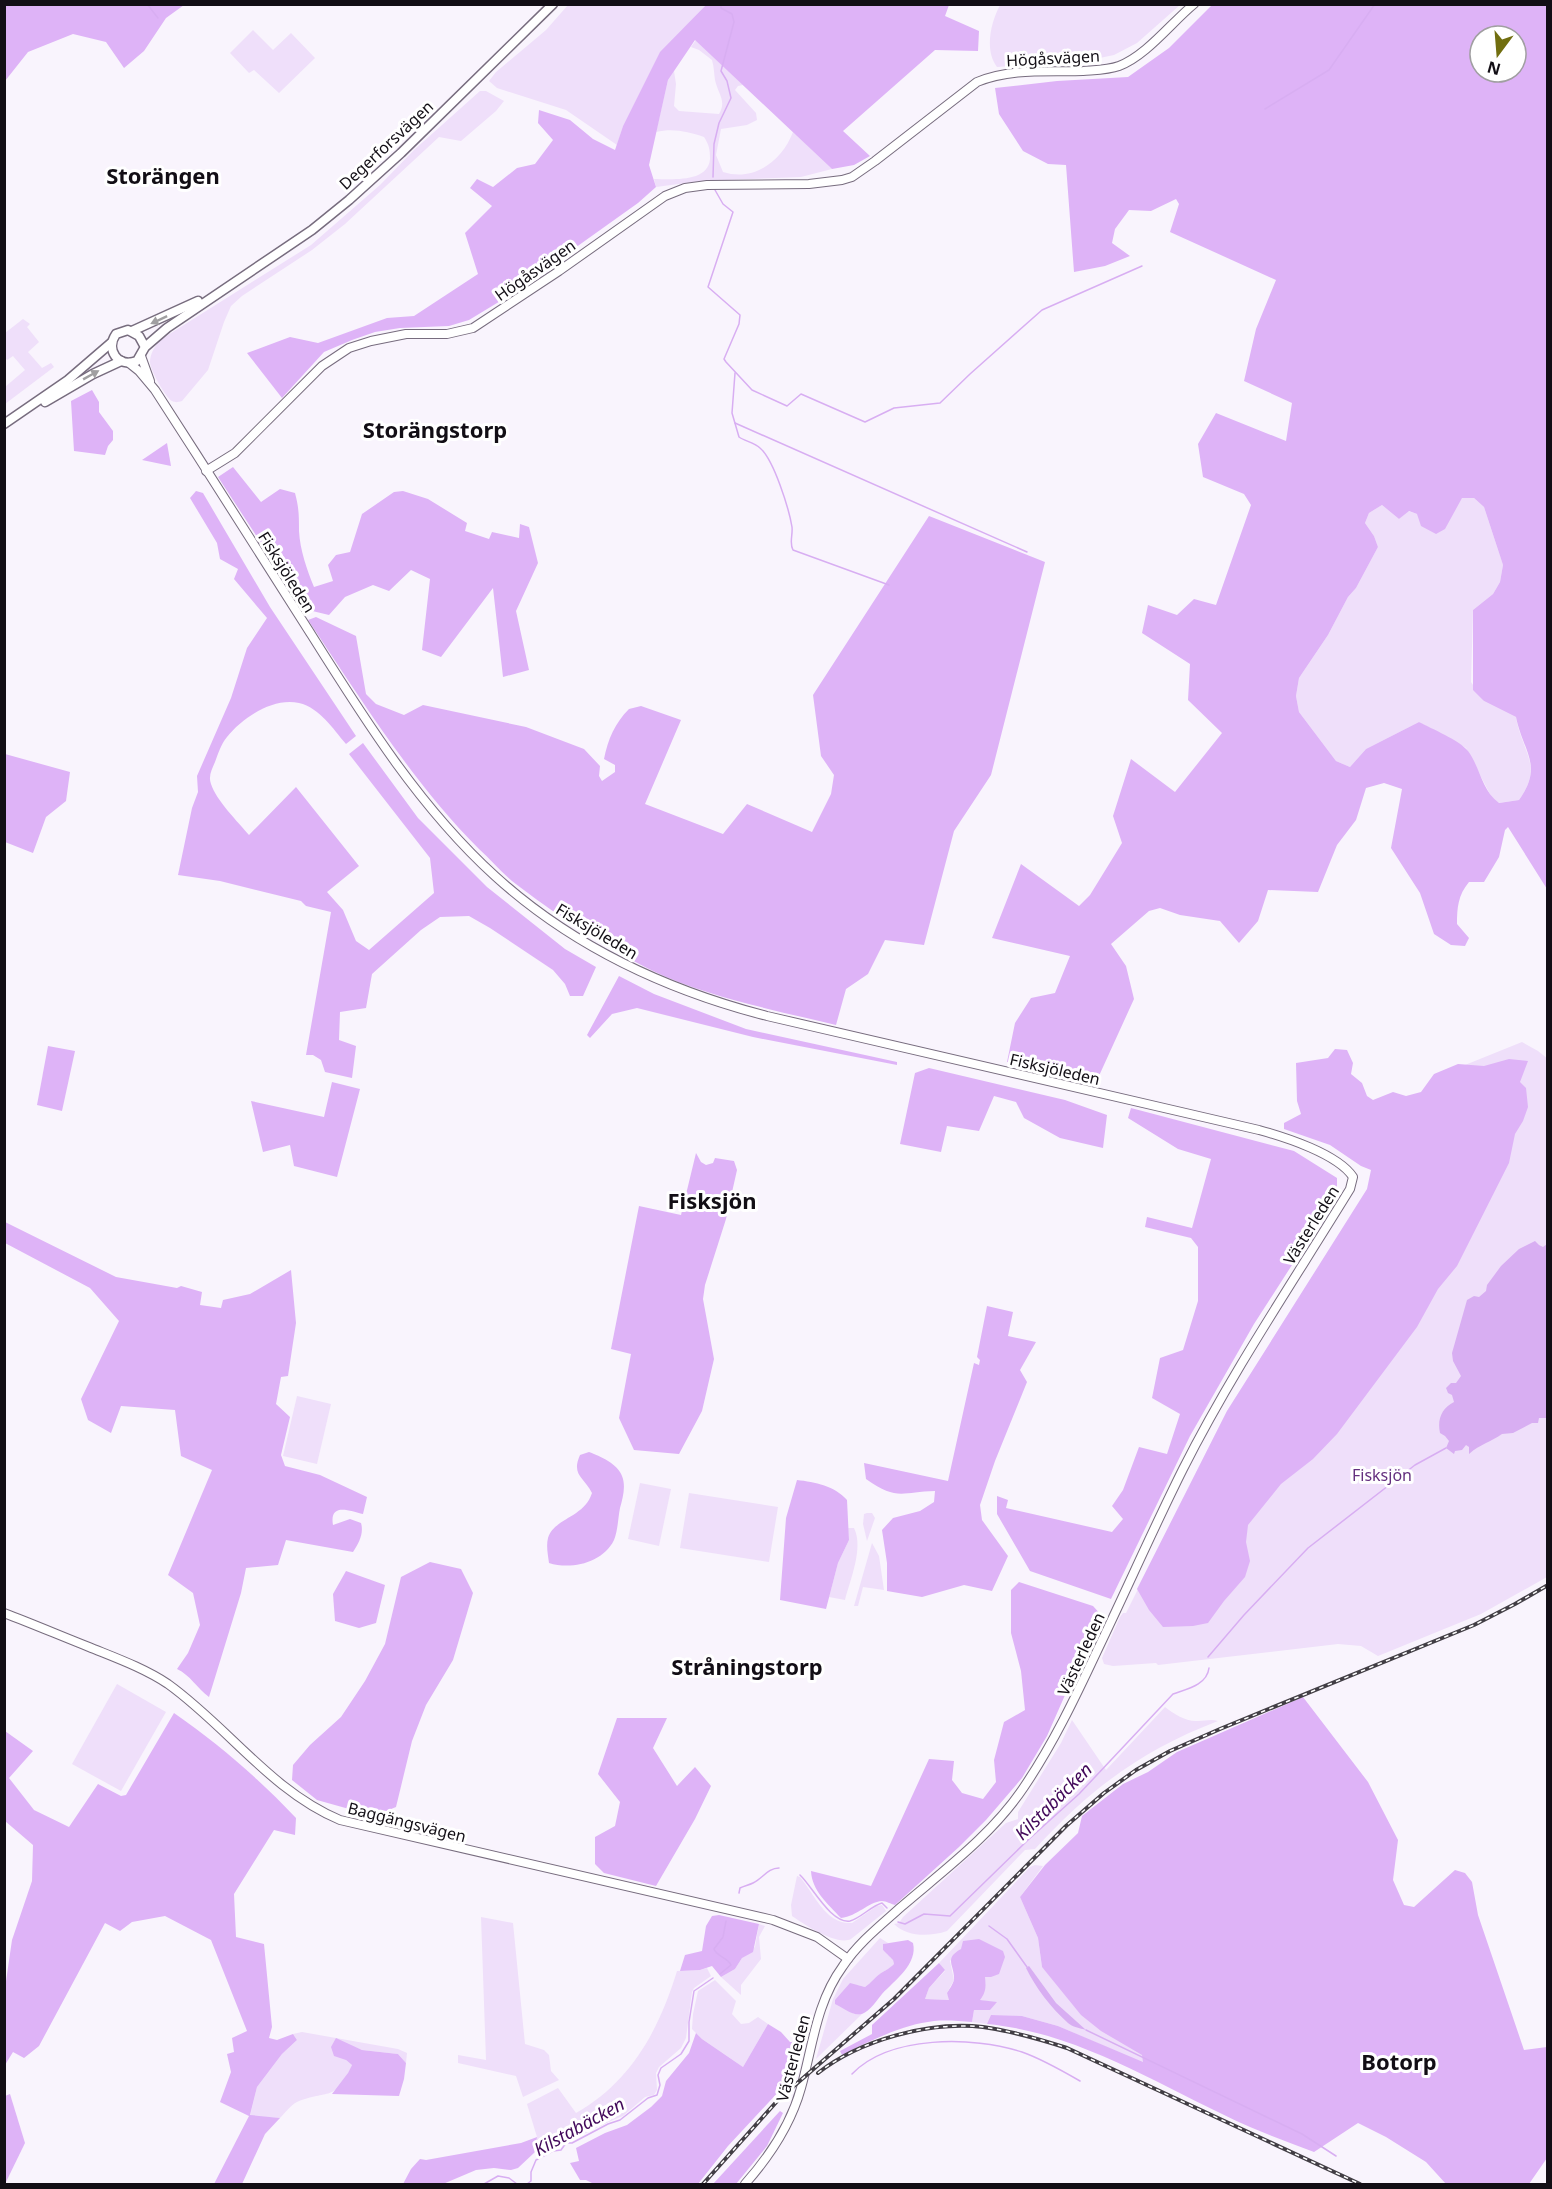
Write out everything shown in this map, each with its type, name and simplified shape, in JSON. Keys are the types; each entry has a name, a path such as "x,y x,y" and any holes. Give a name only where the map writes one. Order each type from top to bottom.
{"main road":[{"name":"Degerforsvägen","path":"143,352 167,328 312,230 349,201 553,4"},
{"name":"Degerforsvägen","path":"132,331 223,289"},
{"path":"122,330 132,331 139,336 143,352 136,361 125,362 93,374 4,425 68,380 111,343 116,334 122,330"},
{"path":"111,343 113,355 125,362"}],"street":[{"name":"Högåsvägen","path":"206,471 235,453 322,366 336,356 350,348 384,337 406,334 447,334 473,328 567,266 665,196 685,188 707,185 809,184 835,182 852,177 970,87 991,76 1118,67 1139,55 1194,4"},
{"name":"Fisksjöleden","path":"143,352 155,390"},
{"name":"Fisksjöleden","path":"125,362 139,371 155,390 362,713 412,784 448,829 479,861 515,893 564,930 651,978 725,1005 1271,1134"},
{"name":"Västerleden","path":"744,2184 776,2143 793,2111 819,2013 834,1980 848,1959 889,1918 994,1824 1021,1792 1043,1759 1076,1696 1181,1473 1225,1390 1350,1189 1353,1177 1347,1170 1304,1145 1271,1134"},
{"name":"Baggängsvägen","path":"4,1613 113,1656 158,1678 192,1704 284,1788 312,1807 340,1820 773,1920 817,1937 848,1959"}],"green space":[{"path":"1000,4 1180,5 1137,43 1114,55 1090,60 997,67 991,53 990,36"},
{"path":"568,5 706,5 660,53 623,126 617,145 566,110 497,88 489,81 496,72 546,30"},
{"path":"253,30 273,50 291,33 315,58 279,93 254,70 249,73 230,53"},
{"path":"696,40 743,85 738,86 735,90 756,113 757,120 747,125 721,129 716,155 723,172 745,174 766,167 782,152 793,132 832,169 801,177 701,181 656,187 654,179 688,178 696,176 708,167 709,147 704,137 687,132 656,132 668,80 674,71 676,84 674,106 679,111 719,114 722,101 715,80 712,60 691,47"},
{"path":"480,91 486,91 504,101 496,111 461,141 439,137 345,224 312,250 242,296 231,306 208,370 182,401 175,402 169,399 155,377 150,362 153,350 160,340 311,245 380,185 414,150"},
{"path":"23,319 30,324 27,327 39,342 28,352 42,368 51,363 54,367 5,404 5,387 25,370 13,356 7,360 5,357 5,333"},
{"path":"1462,498 1474,498 1484,507 1503,565 1500,582 1493,594 1473,610 1471,682 1484,701 1516,717 1531,768 1526,788 1519,800 1498,803 1492,798 1466,748 1419,722 1366,749 1350,767 1336,761 1299,712 1296,696 1299,678 1328,635 1378,547 1365,523 1369,513 1382,505 1399,519 1408,511 1417,514"},
{"name":"Fisksjön","path":"1522,1042 1548,1059 1547,1577 1481,1614 1378,1656 1361,1646 1338,1644 1158,1665 1156,1663 1113,1666 1104,1664 1102,1658 1120,1617 1126,1613 1227,1411 1382,1167 1465,1065"},
{"path":"297,1396 331,1404 317,1464 283,1456"},
{"path":"640,1483 671,1489 659,1546 628,1539"},
{"path":"689,1493 778,1507 769,1562 680,1548"},
{"path":"872,1513 875,1518 867,1541 863,1524 864,1514"},
{"path":"848,1528 854,1528 858,1545 845,1600 829,1597 838,1563 849,1540"},
{"path":"872,1543 879,1556 884,1590 863,1587 858,1606 854,1606"},
{"path":"117,1684 166,1712 121,1791 72,1764"},
{"path":"1165,1707 1185,1719 1218,1721 1141,1758 1097,1790 1035,1849 1025,1850 947,1931 919,1935 905,1931 894,1924 899,1923 1006,1823 1018,1819 1018,1812 1061,1743 1072,1720 1106,1770"},
{"path":"1043,1866 1020,1897 1038,1938 1042,1967 1123,2043 1143,2055 1143,2063 1058,2026 1022,2016 992,2015 987,2024 972,2022 974,2010 997,2003 979,2000 961,1949 950,1961 954,1980 947,1993 950,2000 925,1999 929,1988 945,1971 939,1963 1030,1867"},
{"path":"797,1876 828,1914 835,1919 852,1923 877,1906 882,1905 886,1911 851,1939 838,1940 830,1937 792,1916 791,1905"},
{"path":"481,1917 513,1923 525,2044 544,2050 549,2055 551,2071 559,2080 523,2097 516,2076 458,2063 458,2055 486,2060"},
{"path":"759,1924 765,1926 759,1937 761,1959 741,1985 741,1995 721,1977 735,1969 742,1958 755,1947"},
{"path":"880,1938 888,1943 884,1944 883,1950 894,1964 865,1987 851,1986 836,2000 854,2014 861,2015 816,2059 833,1999 843,1979"},
{"path":"707,1968 711,1976 692,1992 686,2038 681,2048 659,2067 656,2073 657,2090 654,2095 645,2097 623,2116 573,2139 541,2152 535,2152 537,2137 527,2104 558,2088 576,2113 595,2100 627,2070 652,2034 677,1971"},
{"path":"715,1980 736,2001 732,2014 741,2024 749,2023 758,2017 768,2024 743,2067 702,2039 692,2029 698,1991"},
{"path":"302,2032 398,2049 407,2053 406,2063 398,2054 362,2050 344,2043 346,2060 352,2065 341,2085 335,2090 297,2102 280,2118 250,2116 257,2087 282,2054 297,2040 293,2034"}],"shaded area":[{"path":"5,4 184,5 166,18 144,51 124,68 106,42 73,34 28,52 5,81"},
{"path":"1213,4 1547,5 1547,889 1508,827 1505,830 1499,857 1484,882 1469,882 1460,897 1457,924 1469,938 1465,946 1451,945 1434,934 1420,893 1391,848 1402,789 1384,783 1366,788 1356,820 1337,845 1318,892 1268,890 1258,921 1239,943 1220,921 1180,915 1160,908 1149,911 1111,944 1126,966 1134,999 1098,1078 1007,1062 1015,1023 1031,998 1055,993 1070,956 992,938 1021,864 1079,906 1090,895 1122,843 1113,816 1131,759 1175,792 1222,733 1188,700 1190,664 1142,633 1148,605 1177,615 1194,599 1216,605 1251,505 1244,494 1203,477 1198,444 1216,413 1286,441 1292,403 1244,381 1256,329 1276,280 1170,232 1179,204 1176,199 1151,211 1129,210 1115,229 1112,243 1130,256 1105,266 1074,272 1066,165 1048,164 1023,151 999,114 995,88 1057,81 1128,77 1169,48","holes":["1462,498 1474,498 1484,507 1503,565 1500,582 1493,594 1473,610 1473,690 1484,701 1516,717 1530,758 1531,768 1526,788 1519,800 1499,803 1489,792 1468,751 1452,739 1419,722 1366,749 1350,767 1336,761 1299,712 1296,696 1299,678 1328,635 1378,547 1365,523 1369,513 1382,505 1399,519 1409,511 1417,514 1421,526 1436,534 1445,529"]},
{"path":"706,5 949,5 945,16 979,31 978,51 935,50 843,131 870,156 854,165 832,169 695,40 668,80 649,165 656,187 638,203 502,300 469,320 449,326 400,328 375,332 352,340 324,352 282,398 247,353 290,337 318,343 387,318 414,316 478,274 465,233 492,206 470,188 477,179 493,187 517,168 535,164 553,140 538,123 539,110 570,120 593,139 615,150 623,126 660,52"},
{"path":"92,390 99,402 99,412 113,431 113,440 105,455 74,451 71,401"},
{"path":"167,443 171,466 142,460"},
{"path":"233,467 261,502 280,489 295,493 301,545 314,587 333,581 328,565 336,555 350,552 362,514 394,492 403,491 428,499 467,523 465,531 489,539 492,532 519,538 520,524 529,527 538,563 516,611 529,670 503,677 493,588 441,657 422,650 430,579 411,570 389,591 373,585 345,597 329,615 304,609 218,477"},
{"path":"196,491 203,493 270,607 356,736 346,744 320,714 299,703 279,703 259,711 233,730 221,746 210,778 222,804 249,835 296,787 359,866 327,892 343,910 356,941 369,950 434,893 430,858 349,754 363,743 418,818 487,887 565,949 596,967 583,996 570,996 565,984 553,970 469,916 440,917 421,930 372,974 366,1008 340,1012 339,1040 356,1046 352,1078 325,1072 321,1060 313,1055 306,1055 331,912 306,906 301,901 220,881 178,875 192,808 198,792 197,776 231,698 247,648 267,618 234,579 238,569 220,559 217,543 190,498"},
{"path":"929,516 1045,562 991,775 954,831 924,945 885,940 868,974 846,989 836,1025 720,996 653,971 580,929 512,881 455,823 409,768 308,620 316,617 356,636 366,694 376,704 404,715 423,705 526,727 584,749 600,766 599,776 602,781 615,772 615,765 604,759 613,732 629,709 641,706 681,720 645,804 723,834 747,804 812,832 831,794 834,775 821,756 813,695"},
{"path":"5,754 70,772 66,801 46,817 33,853 5,842"},
{"path":"619,976 654,994 746,1029 897,1062 897,1065 753,1037 637,1008 612,1014 590,1038 587,1035"},
{"path":"48,1046 75,1051 62,1111 37,1105"},
{"path":"1335,1049 1347,1050 1353,1063 1351,1074 1362,1083 1367,1096 1373,1100 1393,1092 1406,1096 1421,1092 1434,1074 1458,1064 1484,1066 1509,1059 1528,1061 1520,1082 1526,1088 1528,1107 1515,1134 1509,1163 1457,1266 1438,1289 1417,1327 1337,1434 1313,1459 1281,1484 1248,1525 1246,1542 1250,1561 1245,1577 1208,1623 1163,1627 1149,1610 1137,1589 1227,1411 1367,1189 1371,1170 1330,1145 1284,1129 1284,1123 1301,1114 1297,1101 1296,1063 1328,1058"},
{"path":"929,1068 1065,1100 1107,1115 1103,1148 1060,1138 1024,1118 1016,1102 994,1096 979,1131 947,1126 941,1152 900,1144 915,1073"},
{"path":"332,1082 360,1089 337,1177 294,1166 290,1145 263,1152 251,1101 324,1117"},
{"path":"1131,1108 1294,1151 1337,1178 1337,1195 1254,1324 1190,1436 1111,1599 1030,1571 997,1514 997,1496 1008,1500 1006,1508 1112,1532 1123,1519 1112,1506 1123,1490 1139,1447 1167,1454 1180,1414 1152,1398 1160,1358 1183,1350 1198,1301 1198,1247 1191,1238 1145,1227 1147,1217 1192,1228 1211,1159 1178,1149 1128,1118"},
{"path":"696,1153 701,1162 706,1165 713,1163 715,1158 734,1161 737,1170 726,1219 705,1285 703,1299 714,1359 702,1411 679,1454 634,1450 619,1418 631,1354 611,1349 639,1206 681,1215"},
{"path":"5,1222 116,1277 177,1288 181,1286 202,1292 200,1305 221,1308 223,1300 250,1294 291,1270 296,1323 288,1376 281,1377 276,1404 290,1417 281,1455 285,1466 320,1475 367,1497 363,1514 342,1510 334,1513 333,1518 333,1525 350,1519 361,1523 361,1534 353,1552 286,1540 278,1565 246,1568 241,1593 209,1697 177,1669 188,1653 200,1625 193,1593 168,1575 212,1470 181,1456 175,1410 121,1406 111,1433 88,1420 81,1399 119,1321 90,1288 5,1243"},
{"name":"Fisksjön","path":"1535,1241 1543,1247 1547,1244 1547,1418 1539,1418 1538,1423 1532,1423 1513,1433 1502,1434 1469,1454 1469,1447 1466,1445 1454,1454 1446,1448 1449,1441 1440,1433 1439,1423 1444,1411 1454,1402 1446,1388 1451,1383 1456,1383 1461,1376 1453,1361 1452,1353 1467,1300 1474,1296 1479,1297 1486,1291 1487,1285 1501,1266 1519,1249"},
{"path":"987,1306 1013,1312 1008,1336 1036,1342 1020,1370 1027,1382 980,1505 982,1520 1008,1556 992,1591 964,1585 922,1597 887,1591 887,1563 882,1530 893,1518 920,1511 934,1502 935,1491 892,1493 866,1479 864,1463 948,1481 974,1363 979,1365 980,1360 977,1357"},
{"path":"589,1452 613,1464 623,1480 624,1492 614,1540 602,1554 586,1563 567,1566 549,1563 547,1544 551,1531 583,1508 592,1493 580,1476 577,1467 580,1455"},
{"path":"797,1480 831,1488 847,1500 849,1540 838,1563 826,1609 780,1600 786,1518"},
{"path":"430,1562 461,1569 473,1593 453,1660 426,1705 412,1741 396,1807 374,1816 317,1800 292,1780 293,1765 310,1745 341,1717 365,1681 385,1644 401,1577"},
{"path":"346,1571 385,1585 376,1623 359,1628 335,1621 333,1594"},
{"path":"1019,1582 1093,1606 1103,1617 1099,1631 1080,1650 1069,1686 1047,1736 1022,1778 986,1820 895,1905 884,1901 877,1902 853,1915 841,1918 814,1885 811,1871 871,1886 929,1759 954,1761 952,1780 962,1793 983,1799 996,1782 994,1760 1004,1722 1025,1710 1021,1671 1011,1633 1011,1590"},
{"path":"1303,1697 1368,1782 1398,1840 1393,1880 1404,1905 1414,1907 1455,1870 1465,1873 1472,1882 1478,1915 1524,2050 1547,2047 1547,2158 1529,2184 1446,2184 1426,2162 1358,2123 1314,2152 1250,2127 1089,2051 1022,2029 987,2024 991,2015 1022,2016 1058,2026 1143,2062 1142,2055 1101,2031 1081,2015 1042,1967 1038,1938 1020,1897 1045,1865 1078,1833 1082,1816 1123,1784 1148,1772 1177,1752"},
{"path":"174,1713 238,1762 296,1818 295,1835 274,1830 234,1894 236,1937 264,1944 272,2027 269,2038 277,2040 293,2034 297,2040 282,2054 257,2087 250,2115 280,2118 265,2134 242,2184 214,2184 249,2116 220,2102 231,2072 227,2054 234,2052 232,2038 247,2031 211,1940 165,1916 132,1922 120,1931 105,1923 39,2046 24,2058 13,2052 5,2065 5,1988 12,1940 32,1881 33,1845 5,1821 5,1731 33,1751 9,1778 34,1810 69,1827 98,1784 121,1796 126,1795"},
{"path":"617,1718 667,1718 653,1748 677,1786 695,1767 711,1786 695,1819 656,1886 604,1873 595,1864 595,1837 615,1826 620,1802 598,1774"},
{"path":"719,1915 759,1924 753,1952 742,1958 735,1969 721,1977 712,1966 700,1970 680,1971 685,1955 702,1951 706,1926 712,1916"},
{"path":"979,1939 1003,1951 1005,1957 999,1974 985,1977 985,1989 980,2000 997,2002 990,2010 974,2010 972,2022 939,2021 910,2026 842,2055 840,2051 872,2034 872,2025 939,1963 945,1970 929,1988 925,1999 949,2000 947,1993 954,1980 952,1956 961,1949 963,1941"},
{"path":"908,1940 913,1943 914,1951 909,1965 868,2010 859,2015 835,2004 835,2000 850,1983 865,1987 894,1964 883,1950 883,1944"},
{"path":"1029,1966 1056,2003 1086,2030 1070,2024 1055,2010 1034,1983 1026,1968"},
{"path":"768,2024 781,2032 790,2042 802,2042 795,2074 728,2146 698,2184 594,2184 580,2180 570,2163 579,2161 576,2148 627,2125 651,2107 662,2096 666,2081 689,2053 696,2033 743,2067"},
{"path":"336,2038 362,2050 398,2054 406,2063 399,2096 332,2094 352,2065 334,2056 331,2047"},
{"path":"10,2094 25,2143 5,2184 5,2096"},
{"path":"780,2111 783,2113 767,2146 736,2184 713,2184"},
{"path":"537,2137 535,2152 518,2168 476,2170 443,2184 403,2184 411,2169 420,2159 426,2160 521,2143"}],"waterway":[{"path":"147,4 158,18"},
{"path":"713,177 714,144 719,123 731,98 727,81 721,71 734,22 732,14 721,8 721,4"},
{"path":"1265,109 1329,70 1375,4"},
{"path":"715,190 723,204 733,212 708,287 740,315 739,324 724,359 752,390 787,406 801,394 865,422 894,408 940,403 1042,310 1142,266"},
{"path":"735,373 732,413 739,437 758,446 770,463 780,485 790,519 793,550 889,585"},
{"path":"735,423 1027,552"},
{"name":"Kilstabäcken","path":"1208,1657 1244,1615 1308,1548 1415,1465 1446,1448"},
{"name":"Kilstabäcken","path":"898,1922 905,1924 924,1914 950,1916 1079,1794 1173,1694 1200,1682 1209,1668"},
{"name":"Kilstabäcken","path":"739,1893 740,1888 779,1868"},
{"name":"Kilstabäcken","path":"800,1875 829,1911 843,1920 850,1921 882,1903 887,1908"},
{"name":"Kilstabäcken","path":"720,1974 731,1965 714,1949 723,1937 726,1921"},
{"path":"989,1926 1007,1939 1027,1967"},
{"name":"Kilstabäcken","path":"527,2184 531,2181 531,2172 536,2160 553,2151 561,2150 566,2143 572,2143 620,2120 648,2098 657,2095 660,2085 658,2075 661,2068 681,2054 689,2041 689,2022 694,1991 713,1978"},
{"path":"1086,2030 1302,2134 1336,2156"},
{"path":"852,2074 868,2061 887,2052 932,2042 956,2042 980,2043 1022,2052 1080,2081"},
{"name":"Kilstabäcken","path":"484,2184 498,2176 509,2178 517,2184"}],"railway":[{"path":"703,2184 779,2099 894,1999 1066,1826 1104,1793 1136,1770 1170,1751 1220,1729 1474,1625 1548,1585"},
{"path":"818,2073 835,2061 874,2042 918,2030 962,2026 1004,2031 1067,2048 1360,2184"}],"district":[{"name":"Storängen","path":"163,175"},
{"name":"Storängstorp","path":"435,429"},
{"name":"Fisksjön","path":"712,1200"},
{"name":"Stråningstorp","path":"747,1666"},
{"name":"Botorp","path":"1399,2061"}]}
